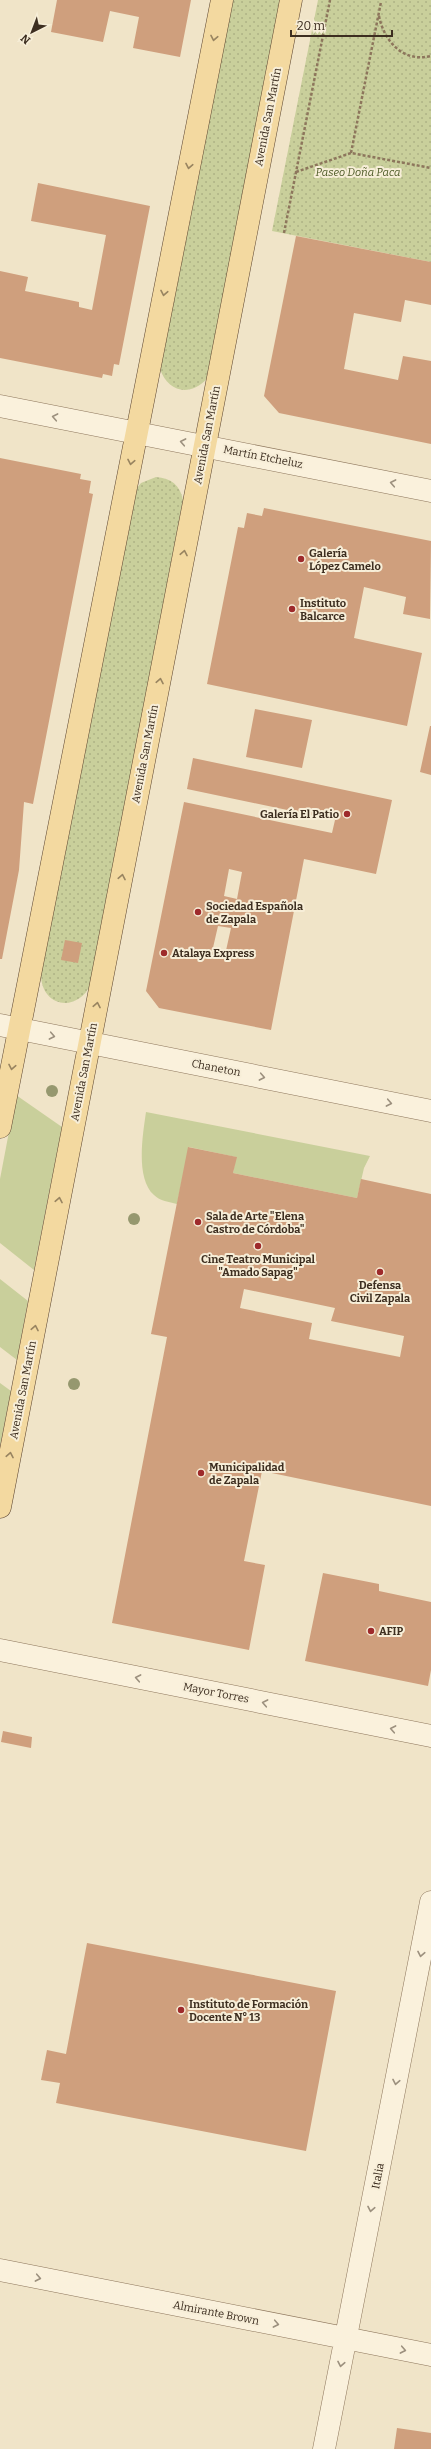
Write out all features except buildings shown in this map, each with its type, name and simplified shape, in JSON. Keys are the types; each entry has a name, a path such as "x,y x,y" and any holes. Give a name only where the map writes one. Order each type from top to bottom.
{"main road":[{"path":"0,1127 10,1027 137,433 222,0"},
{"name":"Avenida San Martín","path":"0,1507 291,0"}],"street":[{"name":"Martín Etcheluz","path":"0,406 431,491"},
{"name":"Chaneton","path":"10,1027 431,1111"},
{"name":"Mayor Torres","path":"0,1650 431,1736"},
{"name":"Italia","path":"324,2449 431,1902"},
{"name":"Almirante Brown","path":"0,2270 431,2355"}],"path":[{"path":"284,234 330,0"},
{"path":"351,153 381,1"},
{"path":"381,1 380,22 388,41 398,51 411,56 431,56"},
{"path":"296,172 351,153 431,168"}],"green space":[{"path":"230,0 282,0 207,379 200,385 186,390 174,387 168,383 160,369"},
{"name":"Paseo Doña Paca","path":"318,0 431,0 431,262 272,231"},
{"path":"156,477 166,479 174,483 180,490 183,500 91,984 85,994 77,1000 69,1003 60,1002 53,999 46,993 42,984 41,973 136,489 141,483"},
{"path":"16,1095 62,1127 34,1270 0,1243 0,1179"},
{"path":"146,1112 370,1156 364,1168 357,1198 233,1173 236,1157 189,1147 177,1204 156,1197 148,1187 144,1178 142,1167 142,1143"},
{"path":"0,1279 28,1301 17,1360 0,1347"},
{"path":"0,1383 11,1391 0,1446"}],"place":[{"name":"Galería López Camelo","path":"301,559"},
{"name":"Instituto Balcarce","path":"292,609"},
{"name":"Galería El Patio","path":"347,814"},
{"name":"Sociedad Española de Zapala","path":"198,912"},
{"name":"Atalaya Express","path":"164,953"},
{"name":"Sala de Arte \"Elena Castro de Córdoba\"","path":"198,1222"},
{"name":"Cine Teatro Municipal \"Amado Sapag\"","path":"258,1246"},
{"name":"Defensa Civil Zapala","path":"380,1272"},
{"name":"Municipalidad de Zapala","path":"201,1473"},
{"name":"AFIP","path":"371,1631"},
{"name":"Instituto de Formación Docente N° 13","path":"181,2010"}]}
